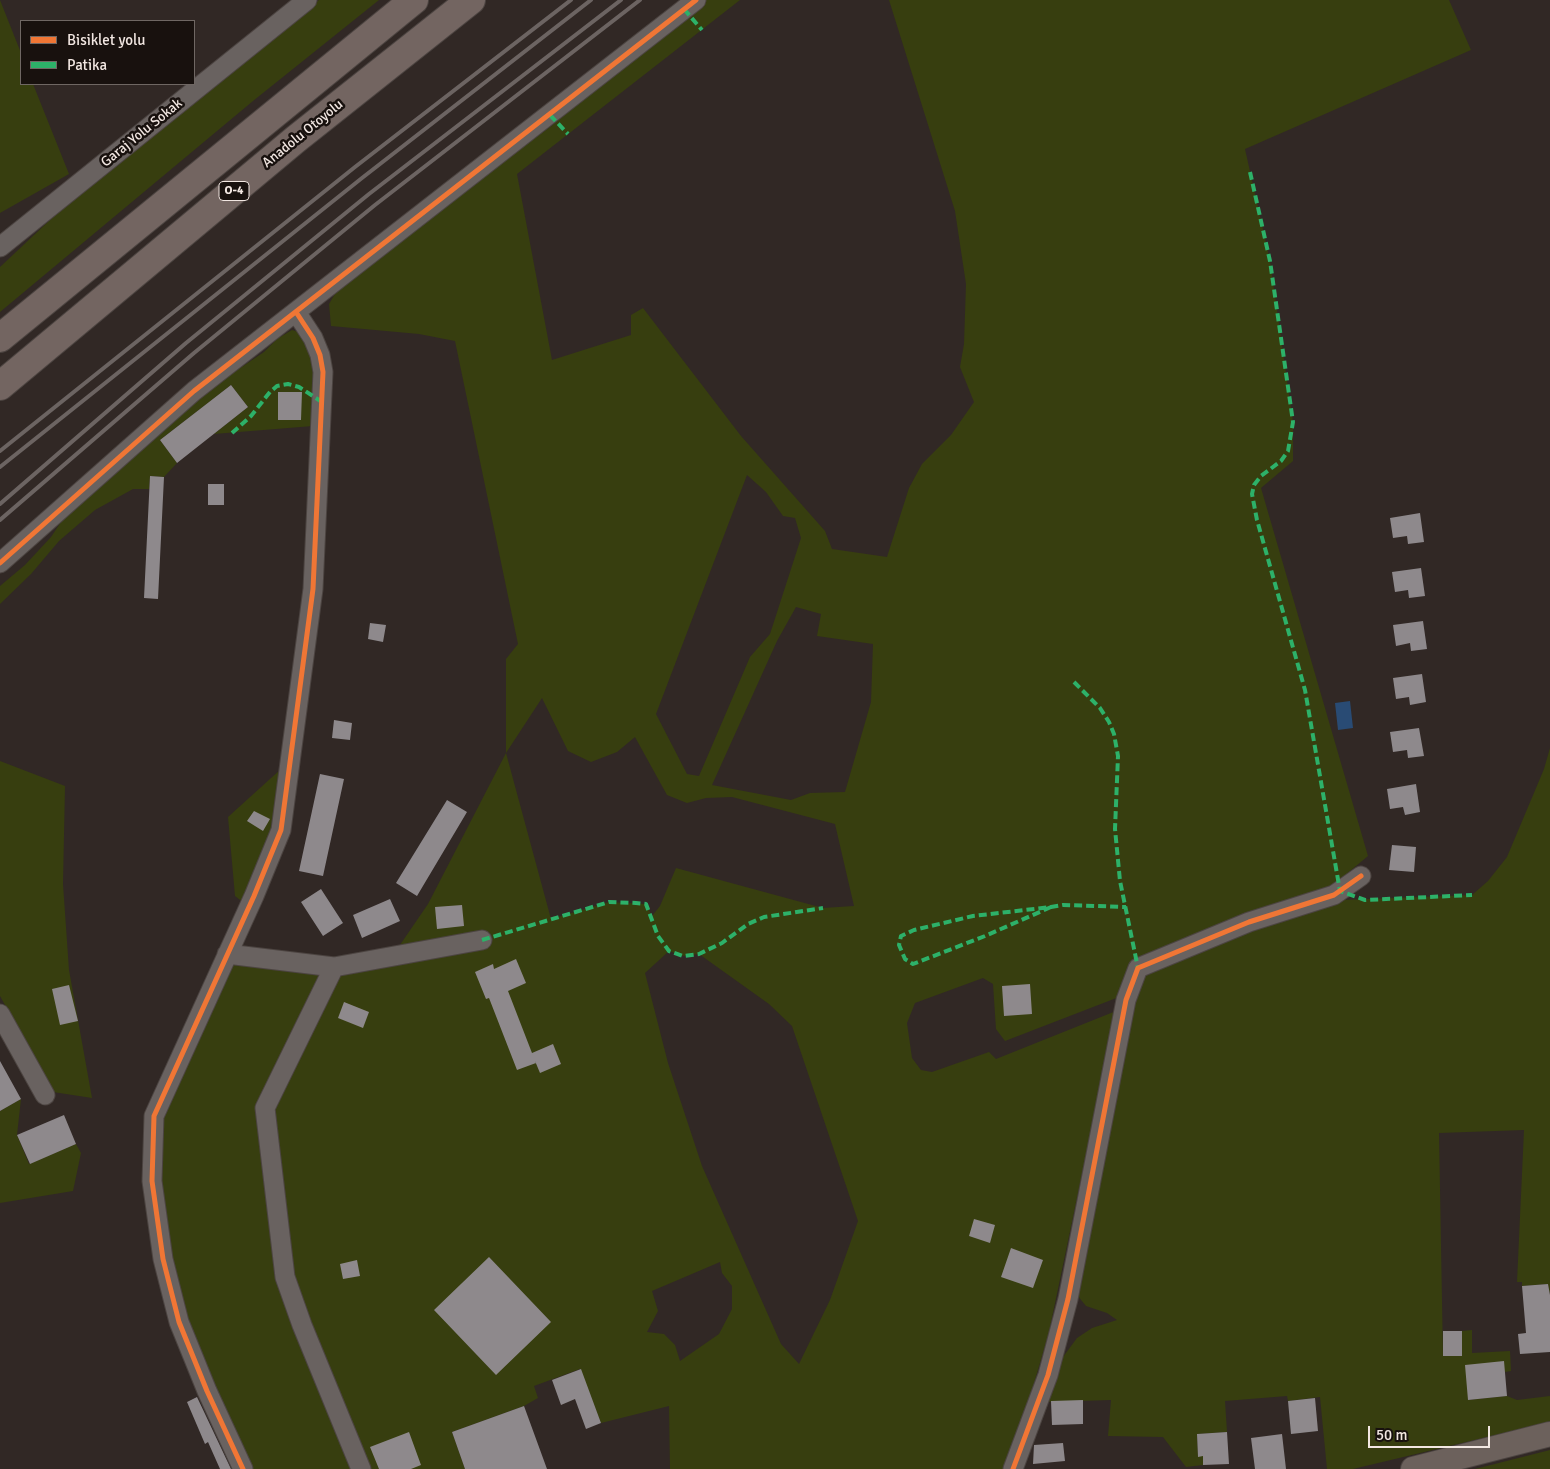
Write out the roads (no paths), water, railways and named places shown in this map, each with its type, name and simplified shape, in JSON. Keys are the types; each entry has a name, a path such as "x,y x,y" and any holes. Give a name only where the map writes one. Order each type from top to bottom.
{"highway":[{"name":"O-4","path":"0,338 414,0"},
{"name":"Anadolu Otoyolu","path":"0,386 296,139 471,0"}],"main road":[{"path":"1413,1469 1550,1434"}],"street":[{"name":"Garaj Yolu Sokak","path":"0,248 307,0"},
{"path":"0,564 187,397 696,0"},
{"path":"243,1469 207,1391 179,1322 163,1259 152,1181 154,1116 281,830 313,589 323,372 320,355 313,338 296,312"},
{"path":"1013,1469 1048,1375 1068,1299 1126,1000 1138,968 1249,922 1334,896 1361,876"},
{"path":"227,954 334,966 482,940"},
{"path":"334,966 266,1108 285,1277 302,1325 361,1469"},
{"path":"0,1014 45,1095"}],"water":[{"path":"1350,701 1353,728 1338,730 1335,703"}],"railway":[{"path":"0,451 355,167 571,0"},
{"path":"0,467 362,178 591,0"},
{"path":"0,504 186,343 369,194 621,0"},
{"path":"0,520 194,353 375,205 640,0"}]}
